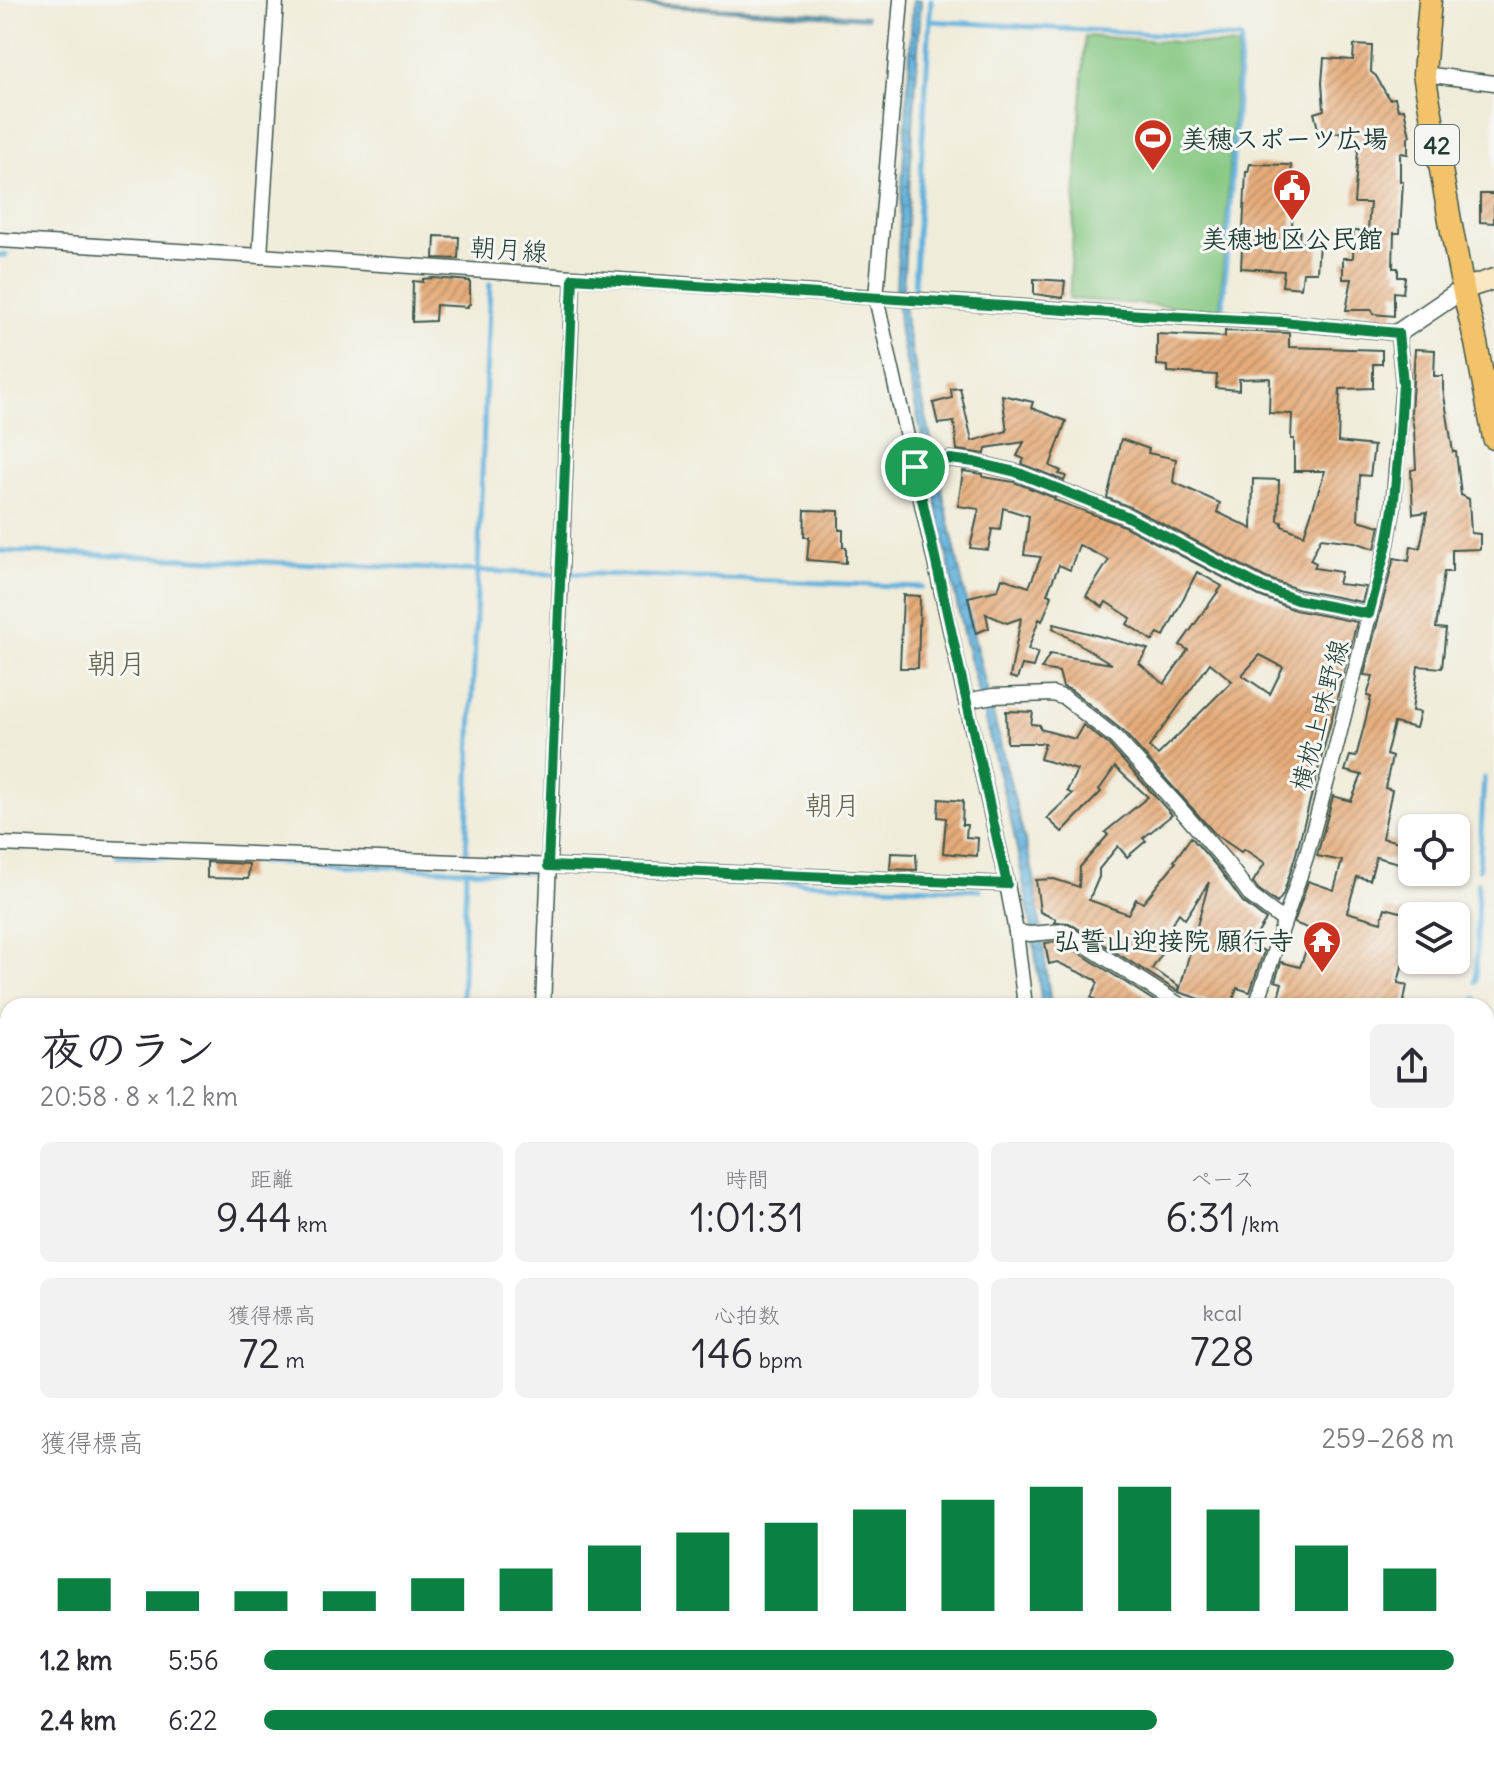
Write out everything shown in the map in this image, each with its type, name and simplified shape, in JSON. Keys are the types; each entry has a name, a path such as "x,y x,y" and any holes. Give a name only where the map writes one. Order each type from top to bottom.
{"main road":[{"name":"42","path":"1430,0 1424,74 1494,438"},
{"path":"1463,289 1494,279"}],"street":[{"path":"260,256 276,0"},
{"path":"901,0 876,298 1007,884 1024,998"},
{"path":"1424,74 1494,83"},
{"name":"朝月線","path":"0,240 1283,322 1398,333"},
{"path":"543,998 573,278"},
{"path":"1398,333 1463,289"},
{"name":"横枕上味野線","path":"1259,998 1306,857 1389,532 1403,383 1398,333"},
{"path":"915,467 950,459 1016,472 1126,516 1262,587 1297,600 1369,614"},
{"path":"966,701 993,696 1053,694 1065,698 1116,738 1226,862 1251,896 1284,921"},
{"path":"0,844 1007,884"},
{"path":"1016,932 1064,931 1169,998"}],"green space":[{"name":"美穂スポーツ広場","path":"1085,36 1238,46 1220,310 1069,299"}],"water":[{"path":"555,0 867,16 867,19"},
{"path":"913,0 921,0 903,288 906,324 976,646 1034,877 1050,998 1041,998 1032,929 1013,829 965,642 900,333 896,287"}],"building":[{"path":"1354,45 1372,46 1371,72 1389,99 1395,98 1398,110 1404,109 1410,136 1408,154 1400,153 1400,181 1403,181 1400,233 1394,233 1393,268 1398,268 1398,277 1405,277 1403,293 1394,292 1394,316 1373,314 1372,310 1346,310 1352,279 1343,279 1343,258 1353,258 1354,231 1368,231 1370,203 1354,203 1359,137 1341,137 1340,132 1320,136 1314,113 1324,110 1324,58 1353,60"},
{"path":"1250,164 1291,165 1294,174 1292,227 1300,227 1299,242 1319,244 1317,272 1303,272 1301,288 1282,286 1284,271 1241,268 1246,172"},
{"path":"1480,194 1494,194 1494,223 1480,222"},
{"path":"435,236 459,237 458,259 434,258"},
{"path":"423,279 470,281 470,304 468,307 436,305 435,321 412,322 413,281 423,282"},
{"path":"1034,279 1065,281 1063,298 1034,294"},
{"path":"1225,331 1289,333 1289,347 1382,350 1382,364 1373,364 1373,388 1340,389 1338,442 1374,446 1370,476 1360,475 1358,520 1380,526 1375,549 1355,542 1321,538 1310,560 1316,563 1314,568 1341,572 1338,584 1366,587 1362,602 1300,590 1266,578 1107,498 1121,439 1149,449 1148,453 1176,459 1173,482 1220,503 1217,512 1252,529 1253,479 1279,480 1278,521 1282,522 1282,526 1304,535 1325,471 1294,471 1292,414 1269,413 1270,378 1239,379 1239,390 1216,388 1217,375 1168,372 1168,366 1157,365 1157,334 1225,337"},
{"path":"1415,349 1435,350 1434,376 1443,376 1461,495 1469,499 1471,533 1480,534 1480,549 1452,550 1452,572 1444,572 1436,628 1446,629 1442,668 1418,666 1412,711 1420,712 1416,728 1394,723 1386,755 1392,757 1385,788 1392,790 1382,838 1398,842 1398,863 1376,857 1370,880 1357,877 1347,912 1381,922 1385,908 1398,911 1398,983 1407,985 1405,998 1278,998 1282,983 1275,981 1281,962 1300,967 1313,930 1294,923 1308,881 1334,890 1342,861 1317,856 1333,796 1351,801 1362,775 1345,771 1350,756 1356,757 1371,697 1367,696 1373,676 1364,675 1394,558 1409,561 1411,546 1420,548 1427,512 1413,514 1411,470 1416,469 1411,413"},
{"path":"960,388 972,441 1007,431 1002,395 1033,402 1031,408 1066,421 1050,466 1066,476 1064,481 1022,464 1024,459 1017,456 1024,442 986,448 985,454 957,450 954,422 938,424 933,403 952,398 951,389"},
{"path":"963,471 1014,482 1122,525 1259,596 1295,610 1357,622 1296,854 1283,895 1277,903 1253,882 1265,863 1216,835 1123,731 1063,687 1059,672 1041,669 1050,654 1112,664 1053,628 1054,624 1148,649 1139,663 1164,684 1188,650 1180,645 1222,586 1197,572 1164,636 1158,633 1153,641 1127,624 1131,618 1106,602 1103,607 1086,596 1109,560 1079,545 1070,570 1059,565 1047,594 1052,596 1042,621 1039,619 1028,650 1038,652 1033,667 1022,665 1017,679 1010,677 1021,618 1007,623 986,614 989,628 976,633 968,597 998,590 1002,578 1029,587 1041,557 1024,555 1029,516 1003,508 1000,530 992,529 988,550 970,548 979,509 958,506","holes":["1260,655 1283,667 1270,694 1242,675","1210,663 1232,681 1158,755 1149,747"]},
{"path":"805,510 839,511 839,530 843,530 846,563 807,560 809,537 804,537"},
{"path":"903,595 920,596 918,668 900,668"},
{"path":"1006,711 1033,712 1031,724 1075,739 1083,725 1109,745 1172,815 1143,838 1146,841 1127,857 1118,846 1099,869 1099,877 1089,900 1128,914 1136,899 1143,903 1176,862 1191,837 1243,902 1266,920 1251,944 1264,951 1250,992 1237,988 1234,998 1197,998 1179,992 1209,882 1185,919 1179,913 1162,939 1169,943 1152,969 1179,986 1177,991 1069,923 1055,922 1056,919 1040,912 1036,880 1054,879 1079,887 1080,867 1108,835 1105,832 1148,797 1115,767 1099,790 1101,792 1062,832 1047,818 1072,794 1067,791 1077,770 1040,759 1045,743 1007,743"},
{"path":"939,799 963,801 962,825 967,825 966,837 978,838 977,856 943,853 946,818 938,817"},
{"path":"891,853 916,854 917,870 890,869"},
{"path":"207,862 249,864 248,879 207,878"},
{"path":"1061,941 1150,998 1093,998 1098,983 1096,980 1057,962 1049,964 1045,943"}],"waterway":[{"path":"914,288 931,0"},
{"path":"930,21 1241,39 1223,305"},
{"path":"0,255 6,255"},
{"path":"466,854 490,284"},
{"path":"0,551 555,574"},
{"path":"570,573 922,587"},
{"path":"1479,869 1484,778"},
{"path":"117,856 253,861"},
{"path":"260,862 541,873"},
{"path":"462,998 466,872"},
{"path":"766,881 980,890"},
{"path":"1476,982 1478,883"}],"place":[{"name":"美穂スポーツ広場","path":"1153,172"},
{"name":"美穂地区公民館","path":"1292,222"},
{"name":"弘誓山迎接院 願行寺","path":"1322,974"}],"district":[{"name":"朝月","path":"117,663"},
{"name":"朝月","path":"833,805"}],"route":[{"path":"573,278 1283,322 1398,333 1403,383 1393,509 1369,614 1297,600 1262,587 1126,516 1016,472 950,459 915,467 1007,884 548,866 573,278"}]}
